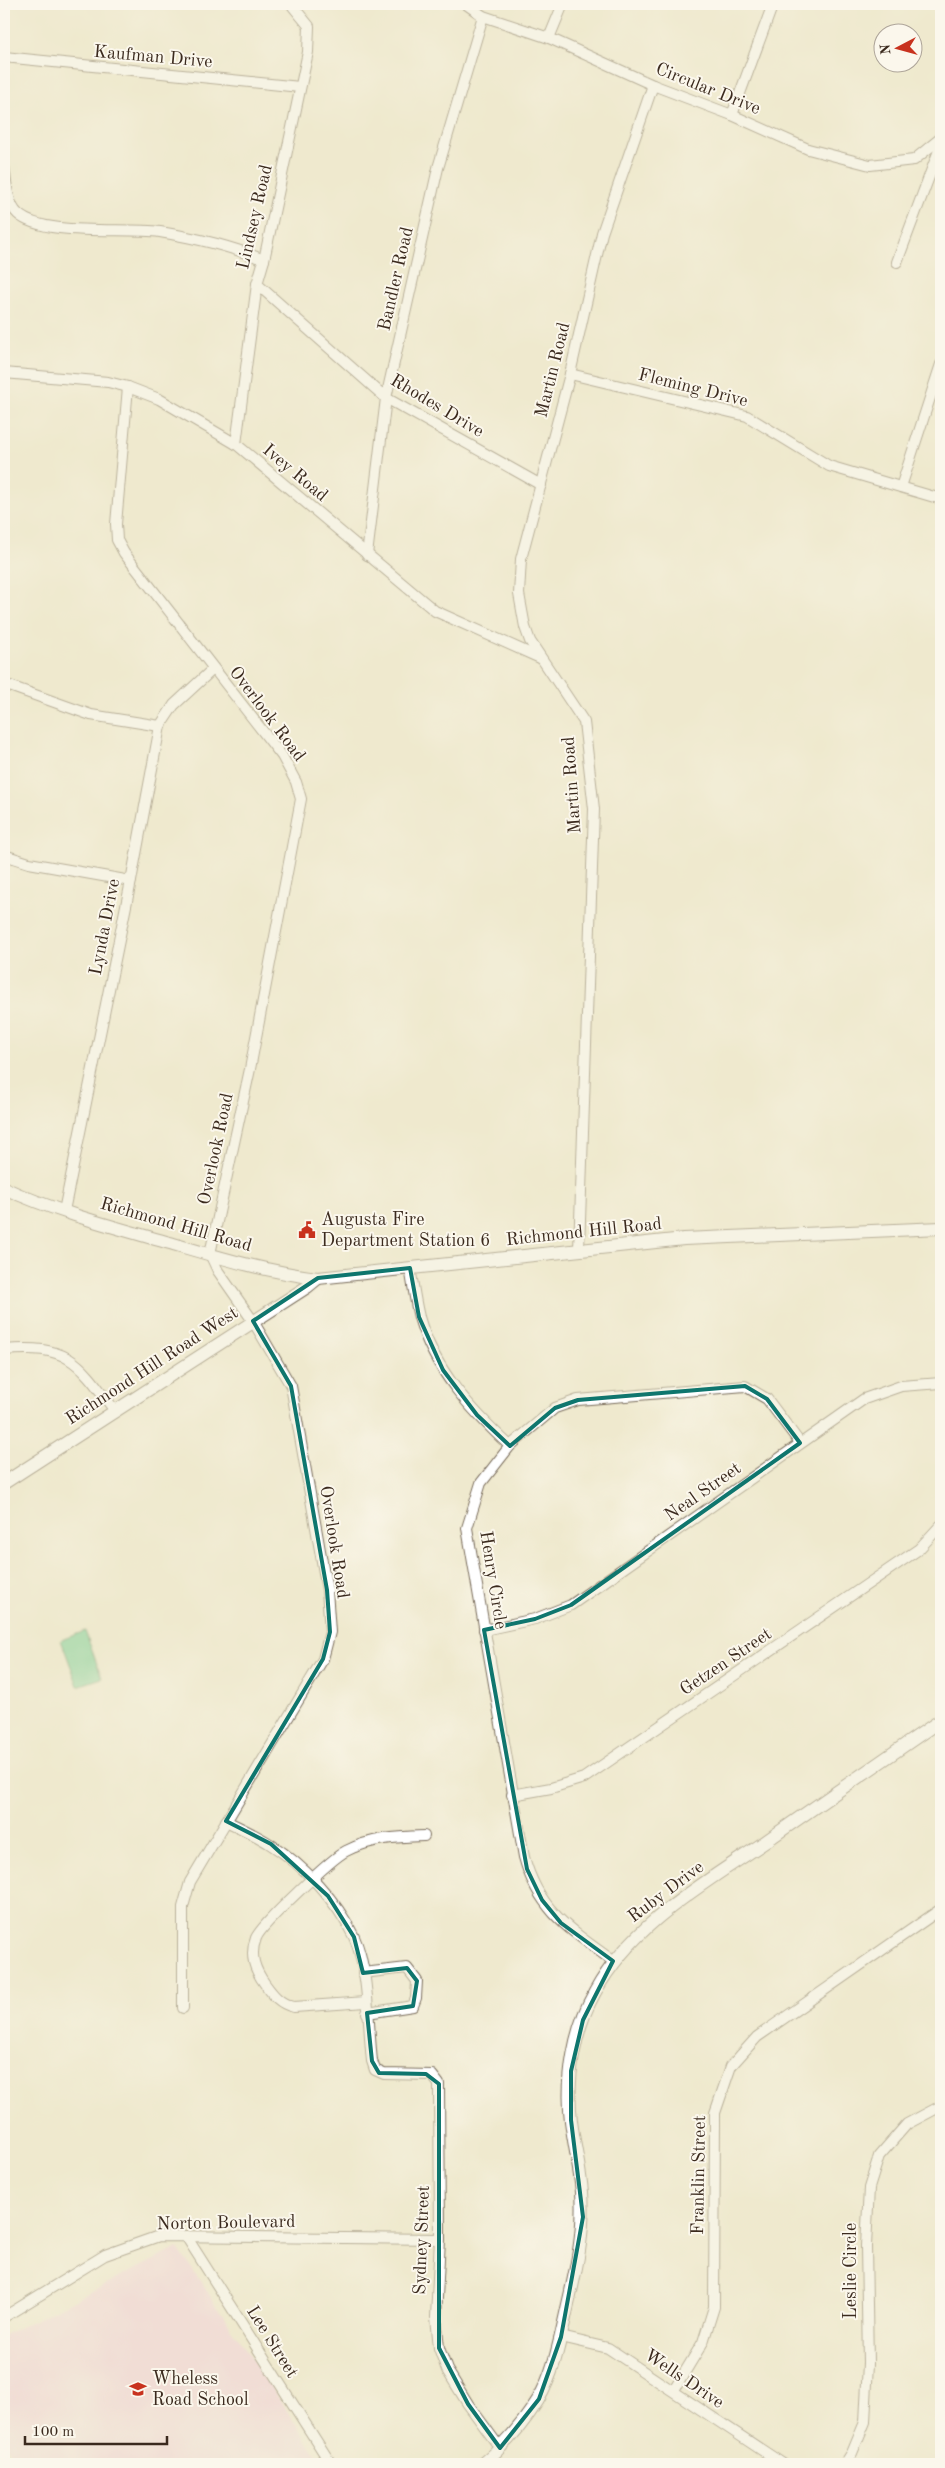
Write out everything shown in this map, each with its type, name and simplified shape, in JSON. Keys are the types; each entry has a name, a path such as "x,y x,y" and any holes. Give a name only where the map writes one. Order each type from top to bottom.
{"street":[{"name":"Lindsey Road","path":"236,444 257,284 264,260 308,52 309,26 291,4"},
{"name":"Circular Drive","path":"466,4 483,16 549,38 653,85 732,115 808,149 870,165 914,160 941,138"},
{"path":"549,38 563,4"},
{"path":"732,115 773,4"},
{"name":"Bandler Road","path":"367,555 386,398 438,168 483,16"},
{"name":"Kaufman Drive","path":"4,57 300,87"},
{"name":"Martin Road","path":"579,1250 593,799 584,722 540,658 525,627 519,594 521,559 570,374 602,233 653,85"},
{"path":"898,262 941,145"},
{"path":"4,166 10,199 16,213 35,224 159,232 233,248 264,260"},
{"name":"Rhodes Drive","path":"257,284 386,398 541,485"},
{"path":"901,487 941,364"},
{"name":"Ivey Road","path":"4,373 108,382 128,387 159,399 236,444 435,611 540,658"},
{"name":"Fleming Drive","path":"570,374 747,416 830,466 941,499"},
{"name":"Overlook Road","path":"128,387 116,524 117,540 124,553 282,756 296,782 301,799 250,1069 210,1254 218,1271 253,1321 291,1386 327,1590 330,1632 323,1659 190,1882 183,1907 182,2008"},
{"name":"Lynda Drive","path":"64,1211 131,881 160,726 174,705 213,668"},
{"path":"4,684 91,715 160,726"},
{"path":"4,855 29,863 131,881"},
{"name":"Richmond Hill Road","path":"4,1188 64,1211 210,1254 278,1272 318,1278 684,1239 941,1228"},
{"path":"410,1268 419,1317 443,1370 477,1415 510,1446"},
{"name":"Richmond Hill Road West","path":"4,1483 307,1287 318,1278"},
{"path":"4,1350 37,1348 70,1359 85,1371 114,1411"},
{"name":"Neal Street","path":"484,1630 535,1619 571,1605 864,1399 901,1386 941,1383"},
{"name":"Henry Circle","path":"614,1962 561,1923 542,1900 527,1869 512,1795 467,1528 481,1482 510,1446 555,1408 578,1400 746,1386 767,1399 800,1443"},
{"name":"Getzen Street","path":"512,1795 571,1783 592,1773 919,1549 941,1525"},
{"name":"Ruby Drive","path":"482,2464 517,2430 539,2399 550,2374 561,2337 580,2246 583,2217 582,2190 570,2114 571,2071 583,2020 594,1993 614,1962 655,1918 941,1720"},
{"path":"226,1821 271,1844 328,1896 354,1938 363,1973 367,2013 413,2006 416,1998 417,1981 407,1968 363,1973"},
{"path":"366,2002 287,2006 275,1998 255,1970 253,1955 256,1937 330,1861 368,1841 424,1836"},
{"name":"Franklin Street","path":"674,2390 703,2342 714,2307 715,2113 731,2066 757,2038 941,1909"},
{"name":"Sydney Street","path":"367,2013 372,2061 375,2070 384,2074 432,2075 439,2084 440,2239 436,2317 439,2348 447,2370 468,2404 500,2448"},
{"name":"Leslie Circle","path":"845,2464 852,2453 865,2422 868,2363 866,2246 869,2188 879,2156 906,2124 941,2106"},
{"name":"Norton Boulevard","path":"4,2317 105,2255 159,2236 440,2239"},
{"name":"Lee Street","path":"186,2236 331,2464"},
{"name":"Wells Drive","path":"561,2337 608,2348 783,2464"}],"highlighted area":[{"path":"410,1268 419,1317 443,1370 477,1415 510,1446 555,1408 578,1400 745,1386 767,1399 800,1443 571,1605 535,1619 484,1630 527,1869 542,1900 561,1923 613,1961 583,2020 571,2071 571,2120 583,2217 561,2337 539,2399 500,2448 468,2404 439,2348 439,2084 426,2074 379,2073 372,2061 367,2013 413,2006 417,1981 407,1968 363,1973 354,1937 328,1896 271,1844 226,1821 323,1659 330,1632 327,1590 291,1386 253,1321 318,1278"}],"shaded area":[{"name":"Wheless Road School","path":"178,2248 323,2464 18,2464 4,2442 4,2335"}],"green space":[{"path":"85,1631 102,1678 78,1686 61,1640"}],"place":[{"name":"Augusta Fire Department Station 6","path":"307,1230"},
{"name":"Wheless Road School","path":"138,2389"}]}
